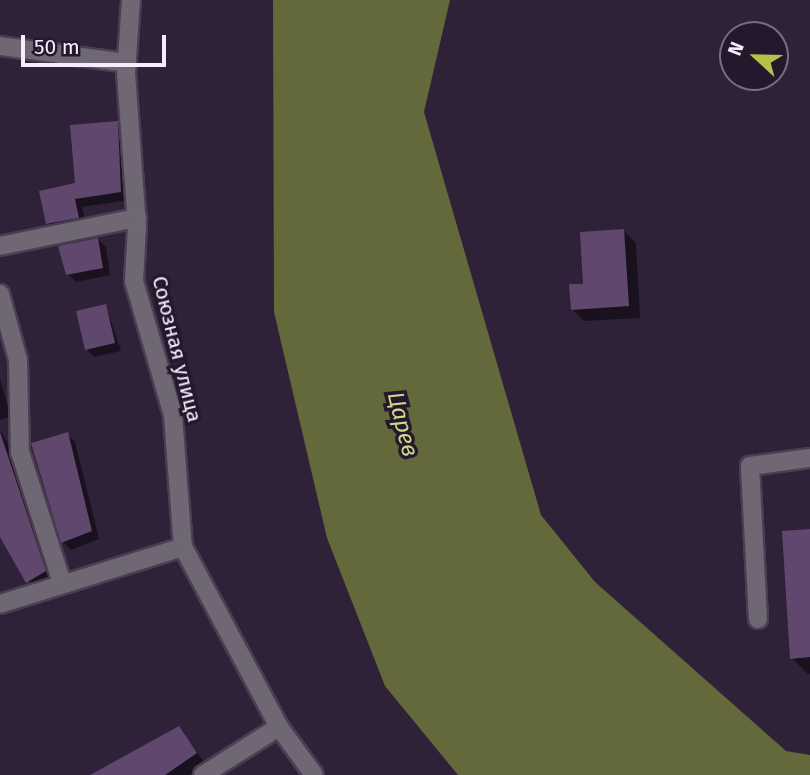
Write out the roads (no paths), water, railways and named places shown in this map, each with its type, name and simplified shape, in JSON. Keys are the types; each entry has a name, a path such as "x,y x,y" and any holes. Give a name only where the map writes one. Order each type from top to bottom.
{"street":[{"name":"Союзная улица","path":"131,0 127,63 136,218 134,281 173,415 183,547 279,727 314,775"},
{"path":"0,46 127,63"},
{"path":"0,246 136,218"},
{"path":"0,294 18,360 20,452 62,583"},
{"path":"758,619 750,466 810,458"},
{"path":"0,604 183,547"},
{"path":"203,775 279,727"}],"water":[{"name":"Царев","path":"273,0 450,0 424,112 541,515 595,582 786,751 810,755 810,775 458,775 385,686 327,538 274,312"}]}
